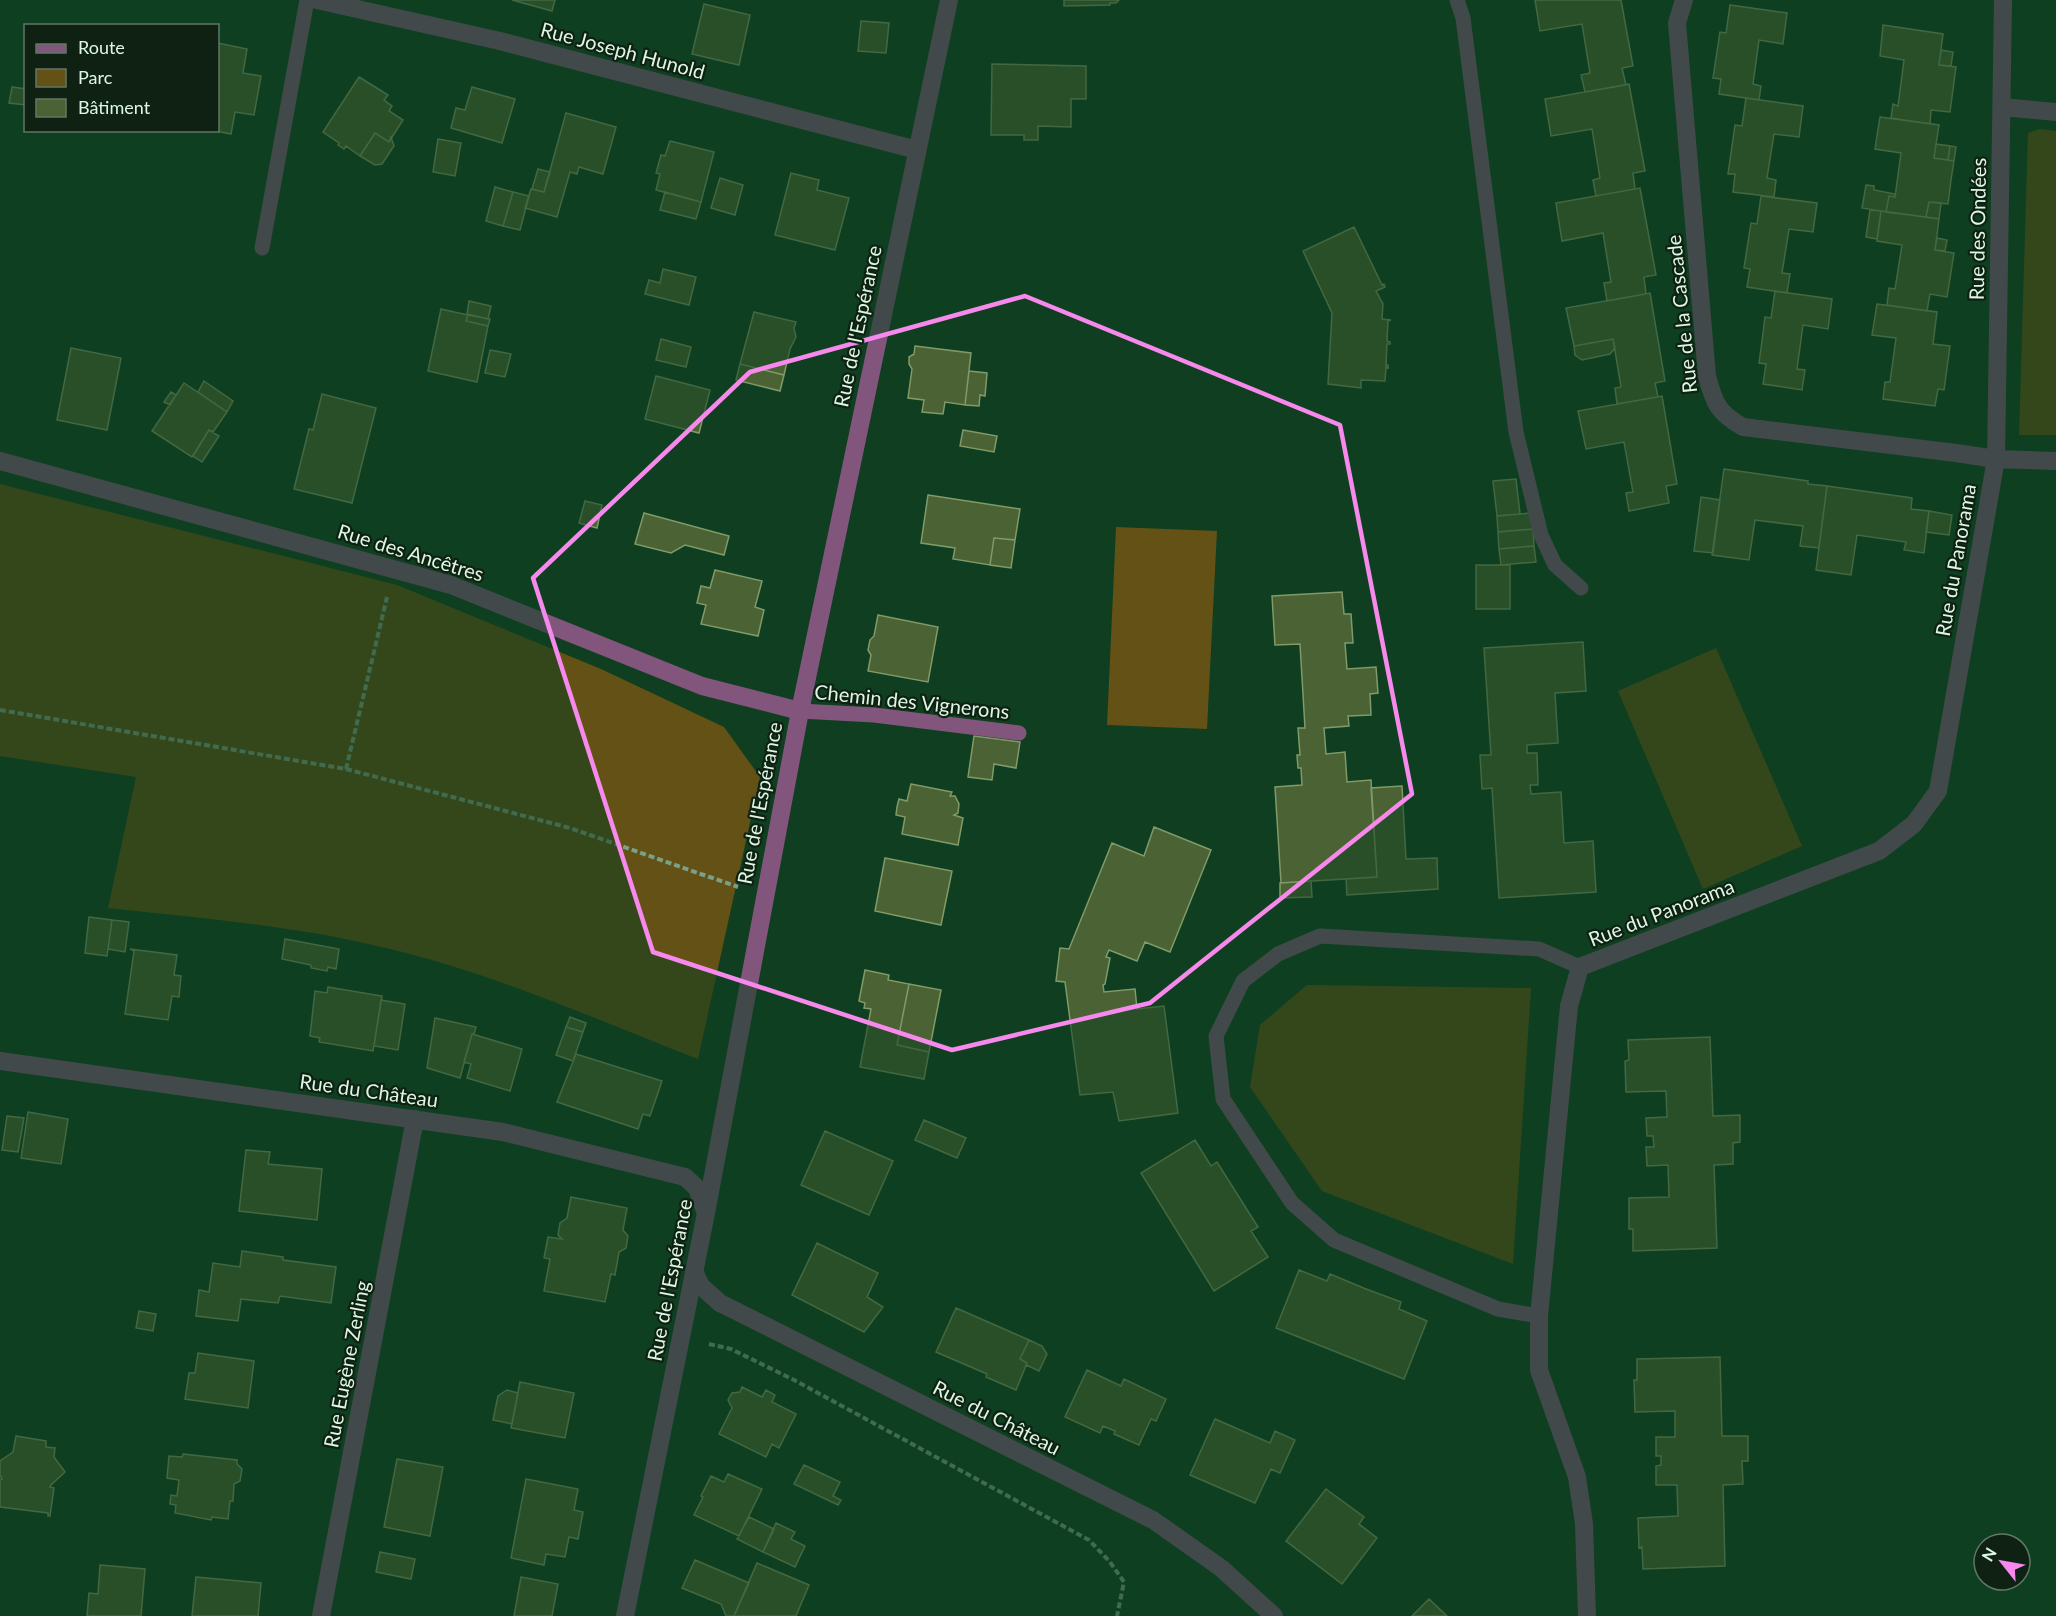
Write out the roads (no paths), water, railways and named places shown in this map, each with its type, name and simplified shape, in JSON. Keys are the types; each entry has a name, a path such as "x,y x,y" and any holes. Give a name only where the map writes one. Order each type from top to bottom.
{"street":[{"name":"Rue Joseph Hunold","path":"316,0 500,41 917,150"},
{"name":"Rue de l'Espérance","path":"625,1616 706,1213 800,711 949,0"},
{"name":"Rue de la Cascade","path":"1684,0 1677,23 1707,376 1713,401 1729,420 1743,427 1996,459 2056,461"},
{"name":"Rue des Ondées","path":"1996,459 2003,0"},
{"path":"2002,107 2056,112"},
{"name":"Rue du Panorama","path":"1587,1616 1584,1524 1577,1477 1539,1370 1539,1316 1569,1006 1580,967 1879,851 1914,824 1938,791 1996,459"},
{"name":"Rue des Ancêtres","path":"0,461 451,585 702,686 800,711"},
{"name":"Rue du Château","path":"0,1060 503,1132 685,1177 697,1188 706,1213"},
{"name":"Rue Eugène Zerling","path":"321,1616 415,1119"},
{"name":"Rue du Château","path":"694,1271 701,1286 720,1303 1153,1520 1221,1568 1274,1616"}],"lane":[{"path":"262,248 307,0"},
{"path":"1458,0 1463,18 1516,432 1541,535 1555,565 1581,588"},
{"name":"Chemin des Vignerons","path":"800,711 874,715 1019,733"},
{"path":"1539,1316 1498,1309 1334,1240 1292,1203 1223,1099 1216,1036 1243,981 1278,954 1320,936 1539,949 1580,967"}]}
